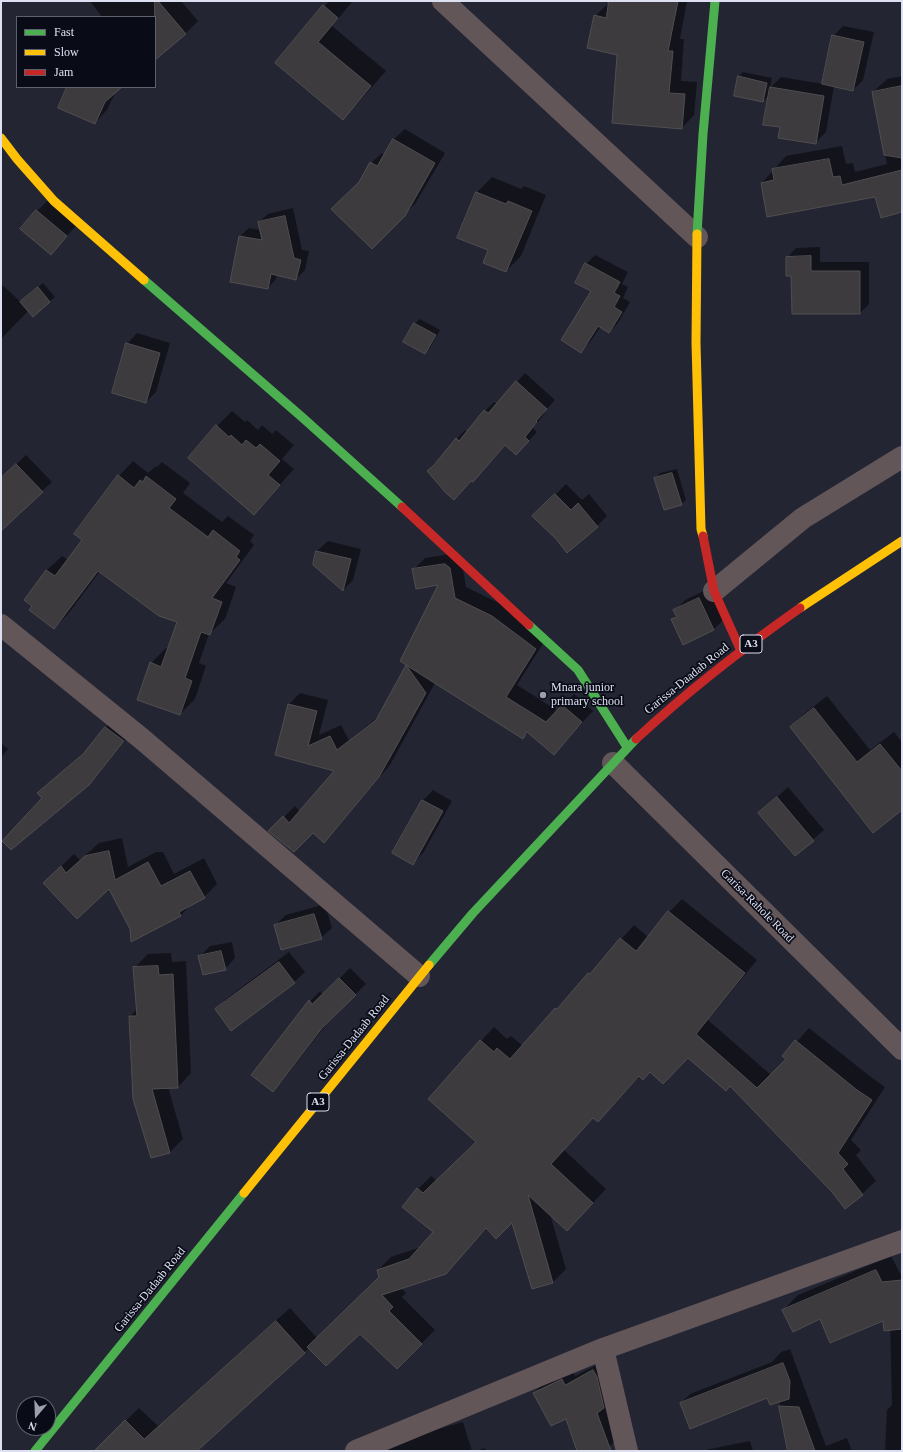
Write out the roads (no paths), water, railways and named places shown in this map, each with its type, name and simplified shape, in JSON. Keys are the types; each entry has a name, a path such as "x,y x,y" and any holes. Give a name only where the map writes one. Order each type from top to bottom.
{"main road":[{"path":"715,1 703,134 697,237 696,343 701,529 714,591 741,650"},
{"path":"1,138 54,201 193,324 303,418 578,670 620,755"},
{"name":"Garissa-Daadab Road","path":"620,755 650,725 741,650 852,573 902,541"},
{"name":"Garissa-Dadaab Road","path":"41,1449 420,976 473,913 620,755"}],"street":[{"path":"443,1 697,237"},
{"path":"714,591 803,518 902,457"},
{"path":"1,626 142,739 420,976"},
{"name":"Garisa-Rahole Road","path":"620,755 902,1049"},
{"path":"356,1451 603,1349 902,1241"},
{"path":"603,1349 627,1451"}],"place":[{"name":"Mnara junior primary school","path":"543,695"}]}
